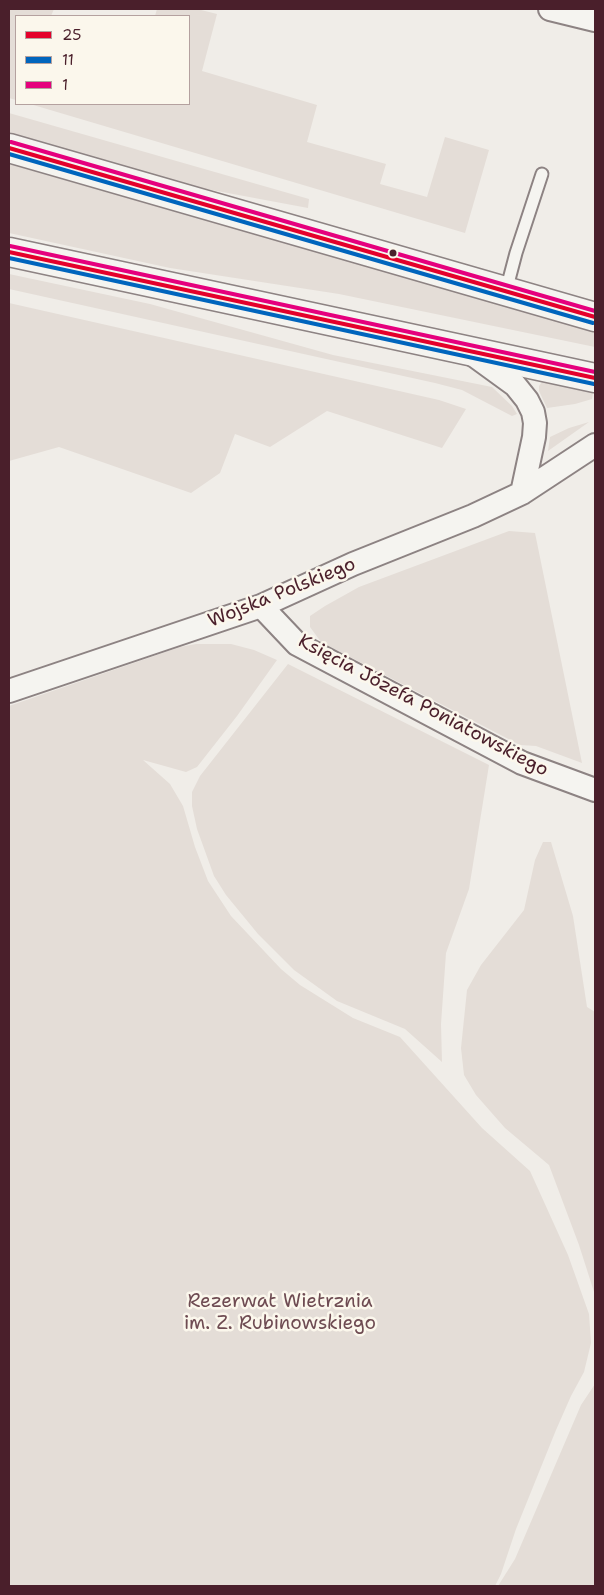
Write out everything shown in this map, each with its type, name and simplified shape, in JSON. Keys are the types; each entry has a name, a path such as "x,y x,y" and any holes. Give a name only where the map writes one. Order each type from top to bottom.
{"main road":[{"path":"9,148 595,317"},
{"path":"9,252 595,378"}],"street":[{"path":"550,9 595,20"},
{"path":"468,351 515,385 527,400 533,412 535,423 534,437 522,493"},
{"name":"Wojska Polskiego","path":"9,691 261,606 353,564 474,516 522,493 595,445"},
{"name":"Księcia Józefa Poniatowskiego","path":"261,606 297,644 522,763 595,790"}],"lane":[{"path":"506,292 516,253 542,174"}],"green space":[{"path":"9,9 54,9 51,15 15,15 15,100 9,98"},
{"path":"157,9 197,9 217,14 202,71 317,105 307,142 386,164 380,184 427,197 445,137 489,150 465,233 33,105 190,105 190,15 155,15"},
{"path":"9,113 309,199 308,208 201,188 9,133"},
{"path":"9,164 595,332 595,347 339,294 170,268 9,233"},
{"path":"9,274 150,304 333,355 492,387 512,406 517,414 512,416 462,390 435,383 9,289"},
{"path":"9,303 439,400 466,409 442,448 327,411 270,447 235,434 220,473 191,493 59,447 9,461"},
{"path":"542,382 593,393 592,399 575,404 547,408 539,391 539,386"},
{"path":"589,422 548,451 550,437 569,428"},
{"path":"509,531 535,533 582,763 536,746 520,745 321,642 310,627 310,616 359,587"},
{"name":"Rezerwat Wietrznia im. Z. Rubinowskiego","path":"196,644 231,644 254,650 277,660 197,767 186,772 143,760 170,784 183,806 195,847 208,881 231,916 281,969 300,985 353,1018 400,1037 482,1128 530,1171 568,1255 589,1314 591,1343 584,1372 556,1430 495,1586 9,1586 9,706 180,647"},
{"path":"288,664 489,765 469,889 446,953 441,1024 442,1062 405,1029 337,1001 294,970 258,934 226,895 214,876 197,829 192,806 192,792 200,776"},
{"path":"543,842 551,842 573,916 587,1007 595,1012 595,1295 579,1245 549,1165 505,1128 476,1095 464,1075 461,1048 467,990 481,965 524,910 535,860"},
{"path":"595,1384 595,1586 498,1586 515,1559 581,1405"}],"transit line":[{"name":"1","path":"11,142 595,311"},
{"name":"25","path":"9,148 595,317"},
{"name":"11","path":"9,154 593,323"},
{"name":"1","path":"10,246 595,372"},
{"name":"25","path":"9,252 595,378"},
{"name":"11","path":"9,258 594,384"}]}
